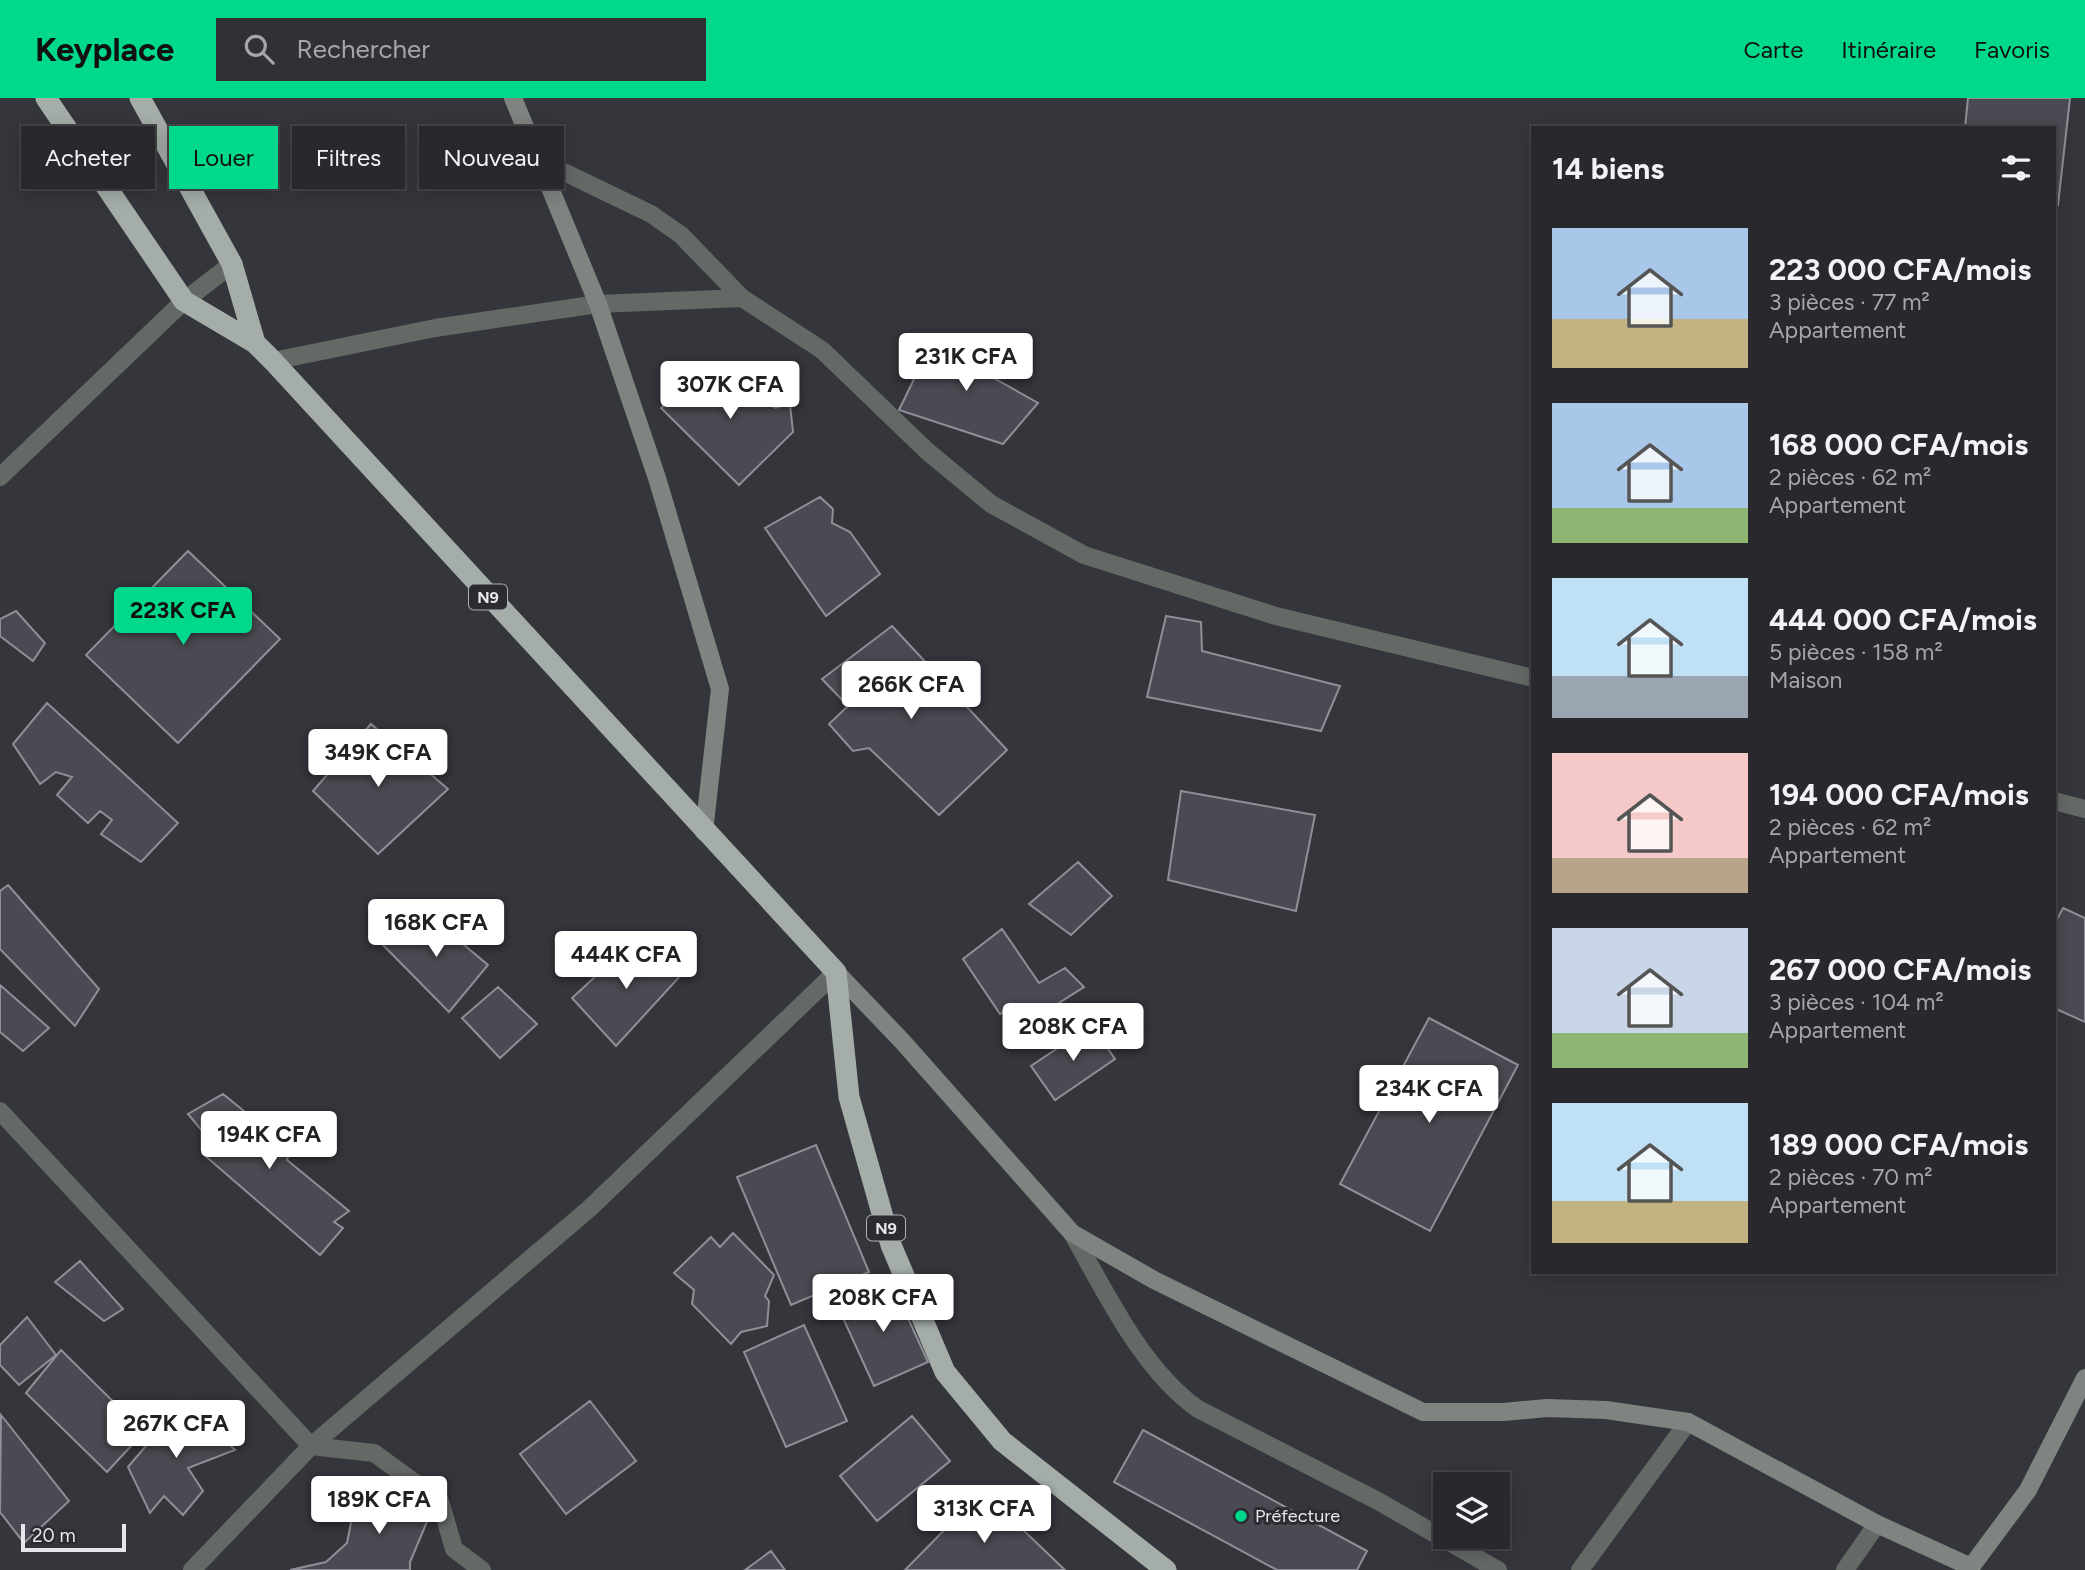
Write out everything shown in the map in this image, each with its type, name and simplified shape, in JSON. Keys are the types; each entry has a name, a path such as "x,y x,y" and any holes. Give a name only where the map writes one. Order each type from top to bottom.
{"highway":[{"name":"N9","path":"46,98 184,301 256,343 704,832 836,972 849,1097 891,1245 945,1372 1002,1441 1166,1570"},
{"name":"N9","path":"140,98 232,264 256,343"}],"street":[{"path":"513,98 525,126"},
{"path":"564,172 651,214 681,235 742,298 822,350 927,451 991,503 1084,555 1276,616 1531,678"},
{"path":"551,189 598,304 657,478 720,689 704,832"},
{"path":"0,477 184,301 232,264"},
{"path":"273,361 435,328 598,304 742,298"},
{"path":"2056,801 2085,808"},
{"path":"192,1570 311,1446 590,1209 836,972 902,1041 1072,1233 1124,1322 1177,1395 1198,1409 1378,1500 1498,1570"},
{"path":"0,1111 311,1446 374,1453 440,1500 454,1549 482,1570"},
{"path":"1072,1233 1154,1280 1423,1412 1503,1412 1547,1408 1606,1410 1688,1422 1877,1524 1974,1568 2028,1490 2085,1378"},
{"path":"1580,1570 1688,1422"},
{"path":"1845,1570 1877,1524"}],"building":[{"path":"1968,98 2070,98 2058,205 2056,126 1965,126"},
{"path":"935,336 1000,358 992,377 1038,403 1003,444 899,410"},
{"path":"713,362 775,408 790,404 793,432 739,485 661,408"},
{"path":"820,497 833,509 832,523 850,532 880,574 826,616 765,528"},
{"path":"188,551 280,639 178,743 86,655"},
{"path":"16,611 45,643 33,661 0,636 0,619"},
{"path":"1166,616 1201,622 1202,651 1340,686 1321,731 1147,697"},
{"path":"892,626 1007,750 939,815 869,748 853,751 829,724 848,706 822,679"},
{"path":"47,703 178,823 141,862 101,834 112,820 100,811 88,823 57,795 72,777 56,772 40,784 13,744"},
{"path":"371,724 448,789 378,854 313,791"},
{"path":"1181,791 1315,815 1296,911 1168,880"},
{"path":"1078,862 1112,896 1071,935 1029,904"},
{"path":"8,885 99,989 75,1026 0,949 0,891"},
{"path":"2063,908 2085,918 2085,1022 2056,1009 2056,921"},
{"path":"422,910 488,965 449,1012 383,945"},
{"path":"1002,929 1039,983 1065,968 1084,987 1029,1022 1014,1008 1000,1014 963,959"},
{"path":"635,940 682,974 616,1046 572,998"},
{"path":"0,985 49,1028 23,1051 0,1032"},
{"path":"498,987 537,1024 500,1058 462,1018"},
{"path":"1429,1018 1518,1065 1430,1231 1340,1184"},
{"path":"1092,1025 1115,1059 1055,1100 1031,1066"},
{"path":"223,1094 260,1124 276,1124 295,1138 287,1160 349,1211 334,1222 343,1228 320,1255 203,1154 214,1145 188,1114"},
{"path":"816,1145 869,1272 791,1305 737,1177"},
{"path":"733,1233 774,1275 765,1296 769,1301 767,1326 741,1332 731,1344 692,1304 694,1290 674,1273 711,1237 720,1247"},
{"path":"80,1261 123,1309 104,1321 55,1282"},
{"path":"892,1283 928,1362 874,1386 838,1307"},
{"path":"27,1317 56,1355 19,1385 0,1365 0,1345"},
{"path":"804,1325 847,1421 786,1447 744,1352"},
{"path":"61,1350 144,1432 107,1472 26,1393"},
{"path":"184,1401 235,1450 188,1468 203,1491 183,1515 164,1496 150,1513 128,1467"},
{"path":"590,1401 636,1461 566,1514 520,1454"},
{"path":"1,1415 69,1501 24,1543 0,1512"},
{"path":"912,1416 950,1461 877,1521 840,1476"},
{"name":"Préfecture","path":"1143,1430 1367,1551 1357,1570 1277,1570 1114,1482"},
{"path":"357,1492 423,1505 429,1517 410,1562 410,1570 290,1570 326,1562 347,1543"},
{"path":"968,1506 999,1507 1065,1570 905,1570"},
{"path":"771,1551 785,1570 745,1570"}],"place":[{"name":"Préfecture","path":"1241,1516"}]}
